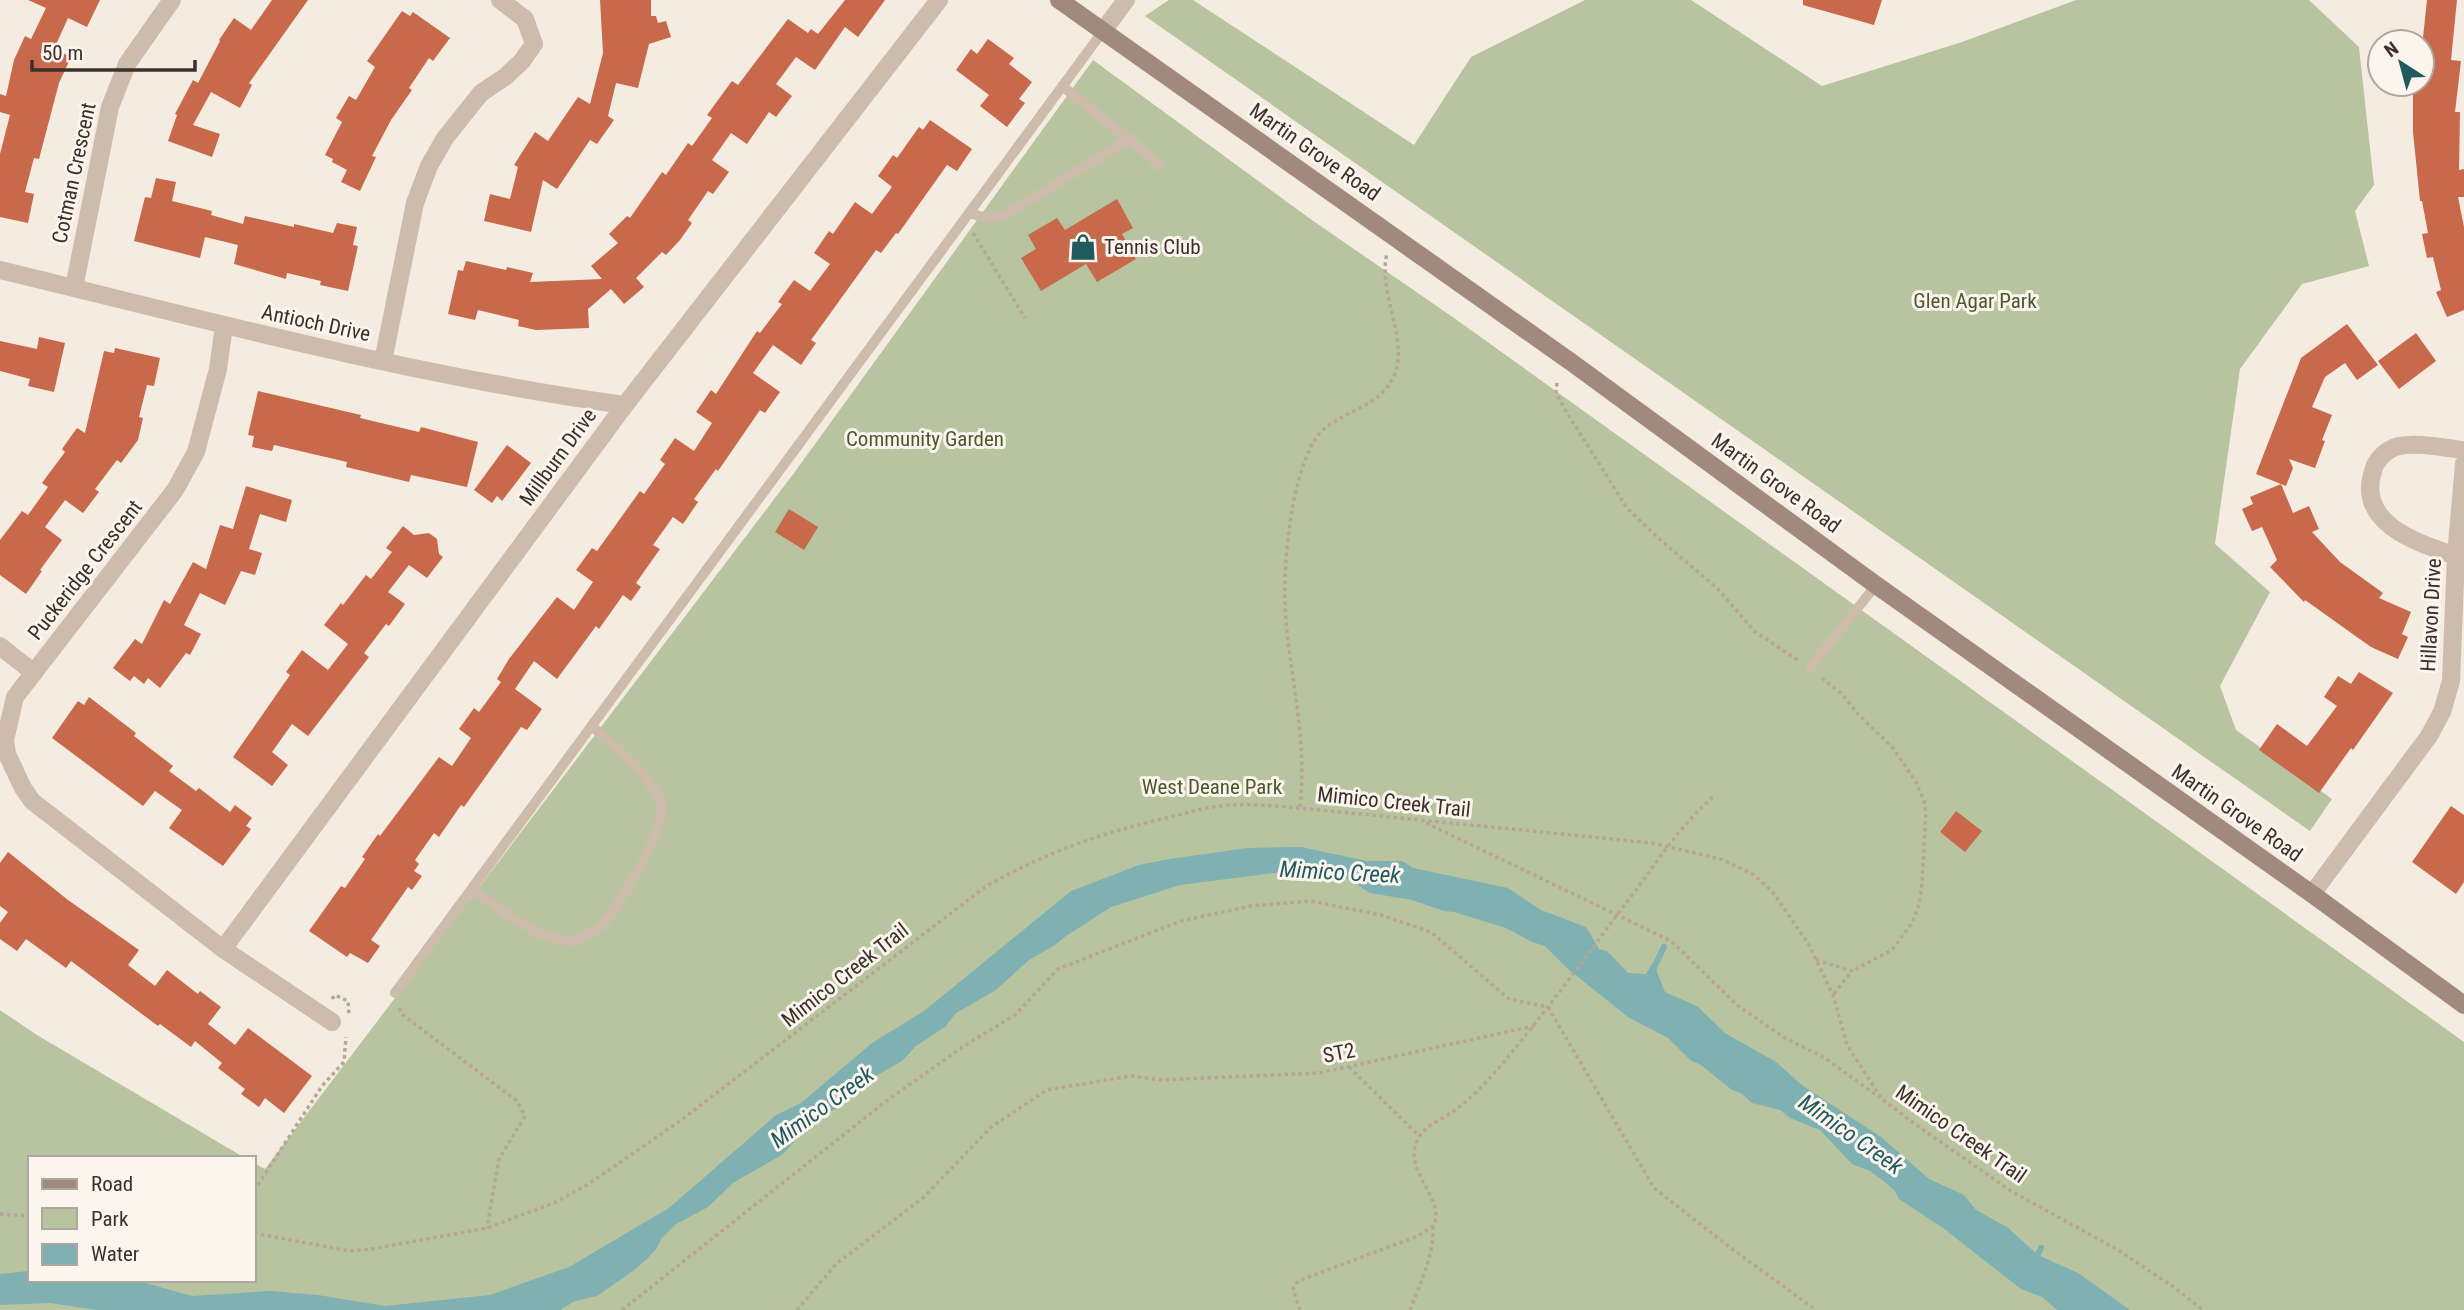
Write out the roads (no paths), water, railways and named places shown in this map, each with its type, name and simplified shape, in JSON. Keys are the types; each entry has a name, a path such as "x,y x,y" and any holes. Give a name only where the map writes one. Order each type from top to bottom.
{"main road":[{"name":"Martin Grove Road","path":"1059,0 1571,362 1876,585 2464,1005"}],"street":[{"name":"Cotman Crescent","path":"74,288 110,107 127,64 172,0"},
{"path":"383,361 415,203 429,166 445,138 481,93 505,77 522,61 534,44 525,19 500,0"},
{"name":"Millburn Drive","path":"223,949 625,405 939,0"},
{"path":"1103,31 1126,0"},
{"name":"Antioch Drive","path":"0,270 224,326 383,361 550,395 625,405"},
{"name":"Puckeridge Crescent","path":"224,326 218,369 196,452 176,490 15,697 5,740 7,754 32,801 50,816 223,949 332,1022"},
{"path":"2456,556 2425,546 2387,523 2375,510 2371,499 2372,471 2387,451 2398,446 2464,450"},
{"name":"Hillavon Drive","path":"2312,894 2429,736 2442,712 2451,681 2456,556 2464,464"},
{"path":"0,646 34,673"}],"lane":[{"path":"397,991 1103,31"},
{"path":"1062,86 1130,139 1159,166"},
{"path":"967,217 1003,216 1130,139"},
{"path":"1810,668 1876,585"},
{"path":"472,889 538,933 571,942 592,933 607,919 653,843 661,822 662,807 645,779 592,726"}],"water":[{"name":"Mimico Creek","path":"1301,847 1367,861 1402,861 1413,868 1508,888 1541,910 1586,927 1599,949 1607,951 1628,973 1646,974 1653,962 1665,992 1697,1006 1725,1033 1776,1062 1803,1086 1881,1137 1929,1179 1964,1195 1976,1210 2007,1227 2038,1255 2078,1273 2130,1310 2057,1310 2042,1297 2021,1289 1943,1228 1899,1199 1895,1191 1870,1171 1852,1164 1820,1130 1790,1118 1780,1110 1752,1103 1741,1093 1732,1090 1701,1065 1690,1060 1668,1038 1628,1017 1568,969 1545,946 1506,928 1454,912 1412,900 1370,893 1349,879 1290,871 1180,885 1111,907 1029,960 996,990 956,1013 945,1027 916,1046 902,1061 874,1077 837,1108 813,1121 783,1154 733,1183 708,1207 676,1224 647,1259 633,1271 597,1296 575,1301 560,1310 97,1310 50,1303 0,1305 0,1274 28,1271 28,1282 142,1282 192,1296 270,1291 318,1295 385,1306 490,1295 569,1267 669,1208 776,1115 801,1103 872,1043 924,1011 1071,891 1139,865 1247,848"}],"waterway":[{"path":"1654,974 1653,970 1664,947"},
{"path":"2034,1262 2041,1248"}],"place":[{"name":"Tennis Club","path":"1083,247"}],"park label":[{"name":"Glen Agar Park","path":"1975,301"},
{"name":"Community Garden","path":"925,439"},
{"name":"West Deane Park","path":"1212,787"}]}
